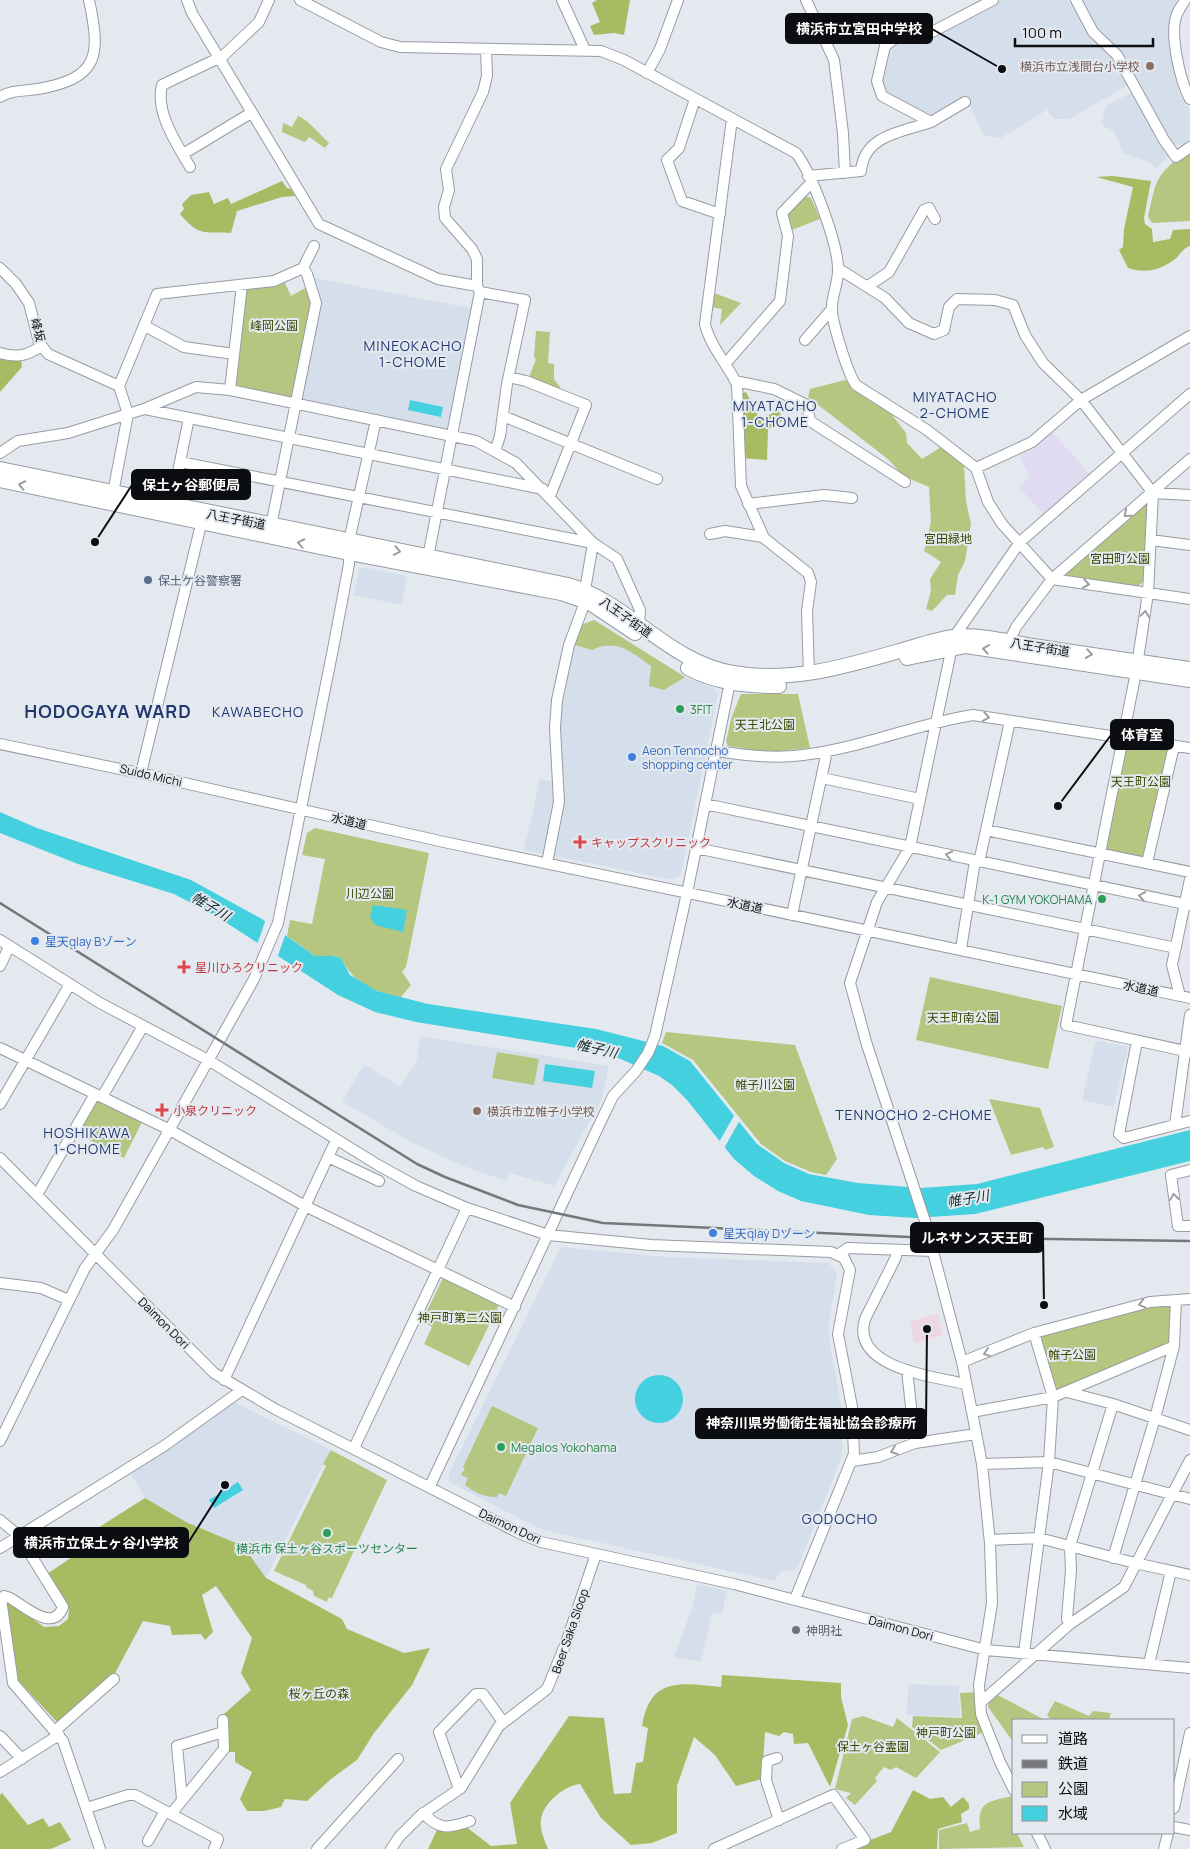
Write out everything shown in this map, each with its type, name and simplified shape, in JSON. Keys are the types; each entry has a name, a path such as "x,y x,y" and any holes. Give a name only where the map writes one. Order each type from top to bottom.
{"highway":[{"name":"八王子街道","path":"0,470 170,506 202,517 271,526 349,547 428,557 556,582 585,596 611,604 682,654 722,670 768,676 809,674 952,643 1137,667 1190,669"},
{"name":"八王子街道","path":"0,480 202,517 561,593 585,596 673,660 706,676 730,682 762,686 811,683 952,643 969,636 1137,667 1190,680"}],"street":[{"path":"0,97 10,91 32,90 67,81 87,70 93,58 96,43 89,0"},
{"path":"186,0 319,224 438,279 524,300 495,451"},
{"path":"190,167 162,111 160,100 162,85 219,58 259,22 268,0"},
{"path":"300,0 381,42 400,47 601,51 647,73 796,153 810,180 829,228 839,269 832,309 846,363 856,384 927,430 976,468 988,502 1002,524 1052,579 1190,599"},
{"path":"562,0 585,50"},
{"path":"647,73 660,50 678,0"},
{"path":"806,0 834,60 843,132 845,173"},
{"path":"930,122 882,96 877,81 884,46 898,36 932,32 993,0"},
{"path":"1076,0 1093,32 1117,55 1164,140 1176,157 1190,147"},
{"path":"1186,0 1177,14 1174,25 1178,66 1190,99"},
{"path":"428,557 453,436 478,289 477,259 472,249 445,218 444,207 449,190 446,168 483,92 487,76 486,49"},
{"path":"695,99 678,148 667,160 682,201 720,214"},
{"path":"726,363 780,301 788,236 782,213 810,180 861,171 865,155 875,142 943,117 965,102"},
{"path":"182,154 251,112"},
{"path":"732,119 705,324 708,336 726,363 735,381 739,397 741,486 748,504 763,537 808,573 810,582 807,611 809,674"},
{"path":"868,286 889,272 924,210 929,208 935,219"},
{"path":"113,493 128,414 119,386 157,294 274,282 303,268 314,246"},
{"name":"峰坂","path":"0,268 16,284 30,303 42,346 55,359 119,386"},
{"path":"271,526 316,303 303,268"},
{"path":"839,269 885,298 909,323 934,334 944,330 949,308 957,299 995,300 1013,305 1025,335 1043,363 1081,400 1153,493 1148,593 1137,667 1095,886 1066,1024 1188,1052"},
{"path":"230,390 242,285"},
{"path":"806,340 832,309"},
{"path":"145,326 184,347 234,354"},
{"path":"976,468 1032,442 1081,400 1190,336"},
{"path":"0,353 22,357 42,346"},
{"path":"509,377 526,381 586,405 571,444 546,493"},
{"path":"735,381 774,389 807,405 812,435"},
{"path":"0,453 18,441 62,435 144,409 196,387 230,390 476,441 526,470 594,542 617,558 640,610 640,625"},
{"path":"1012,1786 993,1746 981,1714 979,1685 992,1603 990,1540 982,1464 962,1362 925,1221 867,1045 850,983 877,902 910,847 938,721 952,643 1020,542 1190,394"},
{"path":"144,409 446,470 546,493"},
{"path":"503,416 657,479"},
{"path":"170,506 189,418"},
{"path":"0,1441 85,1268 110,1235 208,1060 265,957 278,923 333,649 349,547 376,420"},
{"path":"810,421 905,482"},
{"path":"180,462 437,514 594,542"},
{"path":"1009,642 1016,627 1052,579 1188,462"},
{"path":"1153,493 1190,495"},
{"path":"748,504 824,495 852,498"},
{"path":"141,773 202,517"},
{"path":"710,534 725,531 763,537"},
{"path":"1151,540 1190,545"},
{"path":"547,863 558,802 555,728 557,700 569,644 585,596 594,542"},
{"path":"430,1486 614,1096 625,1081 636,1071 648,1053 655,1036 687,893 730,682"},
{"path":"716,751 766,758 827,751 938,721 973,715 1190,748"},
{"path":"961,949 967,905 1010,721"},
{"name":"Suido Michi","path":"0,744 141,773 301,810"},
{"path":"1147,863 1174,746"},
{"path":"792,915 827,751"},
{"path":"822,778 920,799"},
{"path":"705,804 1187,905"},
{"name":"水道道","path":"301,810 1185,997"},
{"path":"986,830 1190,872"},
{"path":"696,848 1176,948"},
{"path":"1185,997 1172,965 1187,905 1190,879"},
{"path":"0,940 70,984 143,1026 208,1060 336,1140 416,1186 467,1208 548,1235 651,1245 831,1252 839,1254 844,1258 850,1270 838,1334 852,1407 854,1454 795,1599"},
{"path":"0,966 9,947"},
{"path":"0,1104 70,984"},
{"path":"1175,1125 1188,1052 1190,1015"},
{"path":"37,1195 143,1026"},
{"path":"1137,1041 1119,1134 1124,1138 1190,1121"},
{"path":"0,1048 168,1129 305,1206 515,1307"},
{"path":"224,1380 336,1140"},
{"path":"328,1157 379,1181"},
{"name":"Daimon Dori","path":"0,1158 214,1374 526,1536 541,1542 795,1599 986,1650 1190,1668"},
{"path":"1190,1170 1171,1175 1178,1226 1190,1226"},
{"path":"354,1448 467,1208"},
{"path":"839,1254 848,1248 932,1251"},
{"path":"896,1250 896,1257 862,1325 864,1337 883,1362 907,1370 966,1384"},
{"path":"0,1283 42,1288 69,1300"},
{"path":"962,1362 996,1350 1034,1333 1150,1302 1190,1299"},
{"path":"1113,1558 1155,1418 1174,1346 1176,1300"},
{"path":"1030,1653 1039,1538 1049,1462 1053,1397 1034,1333"},
{"path":"972,1412 1053,1397 1174,1346"},
{"path":"907,1370 915,1443"},
{"path":"0,1548 164,1446 242,1390"},
{"path":"1068,1392 1113,1404 1190,1430"},
{"path":"1070,1624 1067,1619 1071,1570 1070,1546 1113,1404"},
{"path":"852,1461 878,1457 915,1443 976,1434"},
{"path":"980,1703 1030,1653 1124,1587 1134,1563 1173,1495 1190,1460"},
{"path":"982,1464 1049,1462 1190,1499"},
{"path":"0,1520 19,1536 63,1607 60,1615 55,1619 46,1620 10,1598 4,1596 2,1599 13,1683 57,1732 87,1808 100,1849"},
{"path":"990,1540 1039,1538 1113,1558 1190,1575"},
{"name":"Beer Saka Sloop","path":"391,1849 399,1837 423,1813 459,1789 503,1722 547,1689 552,1680 596,1554"},
{"path":"1149,1664 1171,1571"},
{"path":"0,1772 22,1759 57,1732 114,1679"},
{"path":"459,1789 437,1736 439,1732 476,1694 482,1694 503,1722"},
{"path":"148,1841 168,1812 182,1800 224,1749 223,1720"},
{"path":"182,1800 177,1746 223,1732"},
{"path":"1175,1803 1190,1733"},
{"path":"0,1736 22,1759"},
{"path":"777,1758 767,1761 766,1780 779,1820"},
{"path":"317,1849 398,1759"},
{"path":"87,1808 128,1795 135,1795 218,1839 215,1849"},
{"path":"714,1849 833,1795 865,1840 842,1849"},
{"path":"423,1813 432,1823 440,1827 453,1826 470,1821"},
{"path":"1175,1827 1190,1830"},
{"path":"1038,1834 1045,1849"},
{"path":"1164,1849 1168,1834"}],"shaded area":[{"path":"1003,0 1068,0 1090,35 1116,60 1128,85 1069,119 1054,119 1047,110 1001,138 984,135 966,98 930,115 888,93 882,79 886,50 898,41 931,37"},
{"name":"横浜市立浅間台小学校","path":"1081,0 1177,0 1170,17 1170,46 1175,79 1180,94 1190,110 1190,139 1179,145 1170,144 1121,53 1095,27"},
{"name":"横浜市立浅間台小学校","path":"1132,92 1169,156 1155,169 1153,164 1123,153 1114,131 1105,127 1102,122 1106,106"},
{"path":"314,278 470,308 472,311 450,427 447,431 301,402 311,281"},
{"path":"1051,431 1089,473 1043,514 1019,487 1030,476 1019,456"},
{"path":"364,567 407,576 401,605 353,595 359,570"},
{"name":"Aeon Tennocho shopping center","path":"594,620 685,677 713,688 718,694 681,875 672,880 524,850 540,779 560,783 558,727 565,677 581,625"},
{"name":"横浜市立帷子小学校","path":"420,1036 609,1066 602,1099 554,1186 510,1173 507,1181 463,1166 409,1141 342,1101 364,1064 400,1087 417,1061"},
{"path":"1096,1040 1128,1047 1114,1107 1082,1100"},
{"path":"561,1247 667,1257 829,1263 837,1274 829,1323 830,1345 842,1410 842,1456 797,1569 781,1572 774,1581 543,1530 449,1482 449,1473"},
{"path":"933,1314 933,1316 938,1314 943,1335 914,1343 910,1322"},
{"path":"234,1402 331,1450 266,1578 243,1546 186,1522 145,1498 130,1473 171,1448"},
{"path":"697,1584 727,1591 722,1614 712,1612 701,1662 674,1657 693,1605"},
{"path":"909,1684 959,1686 960,1717 906,1715"}],"green space":[{"path":"597,0 630,0 624,35 614,33 594,35 590,26 600,22 592,3"},
{"path":"298,116 310,124 329,143 325,148 309,137 305,142 282,132 283,123 292,127"},
{"path":"1190,149 1190,221 1152,223 1148,217 1156,184 1164,171"},
{"path":"1113,176 1151,181 1144,218 1145,224 1152,229 1153,242 1170,239 1173,230 1190,229 1190,246 1185,248 1170,263 1153,270 1141,271 1128,268 1119,250 1123,247 1124,229 1133,187 1096,177"},
{"path":"282,181 287,188 291,189 295,196 282,197 237,211 231,233 202,231 192,226 180,214 184,209 182,204 191,195 209,192 214,204 228,198 231,204"},
{"path":"806,196 811,198 820,219 792,230 788,213"},
{"name":"峰岡公園","path":"284,281 291,296 307,287 312,301 294,398 291,400 233,386 244,289"},
{"path":"714,293 741,303 720,325 722,309 711,307"},
{"path":"536,331 550,332 548,363 554,364 554,379 560,387 559,390 529,377 536,359 534,357"},
{"path":"0,355 21,359 22,367 0,392"},
{"name":"宮田緑地","path":"845,380 889,411 906,433 907,443 922,459 941,447 964,466 966,501 971,524 965,561 958,575 955,595 947,595 932,611 926,609 931,591 930,579 941,562 924,551 931,522 929,487 903,476 889,460 808,397 810,389"},
{"path":"746,392 760,420 778,410 784,420 768,429 767,460 741,458 741,394"},
{"name":"宮田町公園","path":"1149,499 1143,582 1138,586 1064,577 1064,572"},
{"path":"594,620 685,677 664,690 649,686 651,666 623,648 609,645 592,650 575,645 581,625"},
{"name":"天王北公園","path":"741,694 798,694 810,748 768,752 728,746 726,742 731,719"},
{"name":"天王町公園","path":"1127,744 1166,749 1170,753 1146,857 1142,860 1103,851"},
{"name":"川辺公園","path":"315,828 429,853 406,967 402,972 411,985 401,997 373,989 352,975 341,958 315,956 287,936 290,920 312,924 325,859 302,855 307,833"},
{"name":"天王町南公園","path":"930,977 1062,1006 1048,1069 916,1040"},
{"name":"帷子川公園","path":"666,1032 795,1045 837,1159 826,1175 811,1172 785,1161 761,1144 693,1060 662,1043"},
{"path":"497,1052 539,1059 534,1085 492,1078"},
{"path":"95,1097 143,1120 124,1158 76,1133"},
{"path":"989,1099 1040,1108 1054,1147 1045,1150 1043,1147 1011,1155"},
{"name":"神戸町第二公園","path":"444,1276 500,1303 469,1366 424,1344 432,1327 422,1321"},
{"name":"帷子公園","path":"1174,1301 1171,1342 1055,1391 1037,1335 1150,1304"},
{"name":"Megalos Yokohama","path":"492,1406 538,1428 506,1496 499,1493 497,1497 480,1494 472,1490 465,1485 468,1478 461,1475"},
{"name":"横浜市 保土ヶ谷スポーツセンター","path":"331,1450 387,1480 332,1598 329,1597 327,1602 314,1596 313,1591 306,1587 306,1585 274,1571 326,1466 323,1464"},
{"name":"桜ヶ丘の森","path":"145,1498 186,1522 243,1546 266,1578 342,1619 347,1629 404,1653 430,1648 412,1685 374,1733 357,1760 331,1779 307,1801 285,1799 281,1807 264,1811 247,1811 240,1799 252,1772 235,1762 235,1752 227,1752 224,1714 251,1690 241,1673 252,1638 216,1586 202,1595 213,1632 205,1640 201,1634 172,1635 170,1626 143,1621 114,1675 57,1722 17,1679 5,1602 10,1602 44,1627 59,1626 68,1619 69,1608 47,1574 87,1547 84,1541 95,1535 93,1531"},
{"path":"722,1675 841,1683 841,1697 848,1725 830,1787 808,1743 794,1744 793,1734 784,1732 779,1736 765,1732 762,1779 736,1786 715,1755 694,1737 677,1786 677,1833 652,1843 631,1845 601,1818 580,1784 574,1785 557,1795 544,1809 541,1824 548,1849 428,1849 437,1830 465,1826 491,1846 517,1844 510,1803 569,1716 604,1718 614,1794 631,1793 636,1763 643,1762 648,1728 642,1726 646,1710 652,1698 670,1686 681,1684 721,1687"},
{"name":"神戸町公園","path":"977,1692 984,1732 941,1750 912,1727 913,1716 962,1718 960,1693"},
{"path":"994,1693 1043,1719 1012,1719 1012,1740 988,1707 990,1697"},
{"path":"1055,1701 1089,1716 1093,1711 1111,1713 1109,1719 1050,1719 1047,1715"},
{"name":"保土ヶ谷霊園","path":"863,1716 893,1727 897,1718 940,1752 916,1778 896,1767 891,1770 884,1767 875,1778 877,1781 855,1805 846,1798 851,1793 835,1789 852,1719"},
{"path":"913,1790 930,1799 943,1797 951,1807 963,1797 969,1804 969,1809 961,1814 962,1822 938,1829 937,1849 856,1849 855,1846 891,1832"},
{"path":"2,1793 28,1825 43,1818 49,1827 60,1822 71,1840 51,1849 0,1849 0,1795"},
{"path":"1012,1796 1012,1834 1018,1834 1024,1847 939,1849 939,1830 967,1823 970,1832 980,1829 980,1813 982,1808 996,1800"}],"water":[{"path":"410,400 443,407 441,417 408,410"},
{"name":"帷子川","path":"0,812 37,828 191,880 262,919 315,956 341,958 350,975 377,991 428,1004 596,1029 663,1046 690,1061 757,1144 784,1163 809,1174 858,1183 921,1188 977,1184 1190,1130 1190,1161 975,1214 915,1218 869,1215 801,1201 778,1191 754,1176 734,1159 687,1100 672,1085 659,1076 607,1053 416,1022 375,1012 338,995 216,916 174,894 78,864 0,833"},
{"path":"373,905 407,910 403,932 375,925 370,917"},
{"path":"545,1064 595,1071 592,1088 543,1081"},
{"path":"654,1375 664,1375 673,1379 679,1385 682,1390 682,1408 673,1419 664,1423 654,1423 645,1419 639,1413 635,1404 635,1394 639,1385 645,1379"},
{"path":"238,1482 243,1490 214,1508 209,1500"}],"pier":[{"path":"266,919 286,933 277,958 257,945"},
{"path":"735,1114 740,1120 723,1150 718,1144"}],"railway":[{"path":"0,903 417,1164 445,1177 518,1205 603,1223 909,1237 1190,1241"}],"place":[{"name":"横浜市立浅間台小学校","path":"1150,66"},
{"name":"横浜市立宮田中学校","path":"1002,69"},
{"name":"保土ヶ谷郵便局","path":"95,542"},
{"name":"保土ケ谷警察署","path":"148,580"},
{"name":"3FIT","path":"680,709"},
{"name":"Aeon Tennocho shopping center","path":"632,757"},
{"name":"体育室","path":"1058,806"},
{"name":"キャップスクリニック","path":"580,842"},
{"name":"K-1 GYM YOKOHAMA","path":"1102,899"},
{"name":"星天qlay Bゾーン","path":"35,941"},
{"name":"星川ひろクリニック","path":"184,967"},
{"name":"小泉クリニック","path":"162,1110"},
{"name":"横浜市立帷子小学校","path":"477,1111"},
{"name":"星天qlay Dゾーン","path":"713,1233"},
{"name":"ルネサンス天王町","path":"1044,1305"},
{"name":"神奈川県労働衛生福祉協会診療所","path":"927,1329"},
{"name":"Megalos Yokohama","path":"501,1447"},
{"name":"横浜市立保土ヶ谷小学校","path":"225,1485"},
{"name":"横浜市 保土ヶ谷スポーツセンター","path":"327,1533"},
{"name":"神明社","path":"796,1630"}],"district":[{"name":"MINEOKACHO 1-CHOME","path":"413,354"},
{"name":"MIYATACHO 2-CHOME","path":"955,404"},
{"name":"MIYATACHO 1-CHOME","path":"775,414"},
{"name":"HODOGAYA WARD","path":"108,711"},
{"name":"KAWABECHO","path":"258,711"},
{"name":"TENNOCHO 2-CHOME","path":"914,1114"},
{"name":"HOSHIKAWA 1-CHOME","path":"87,1140"},
{"name":"GODOCHO","path":"840,1518"}]}
